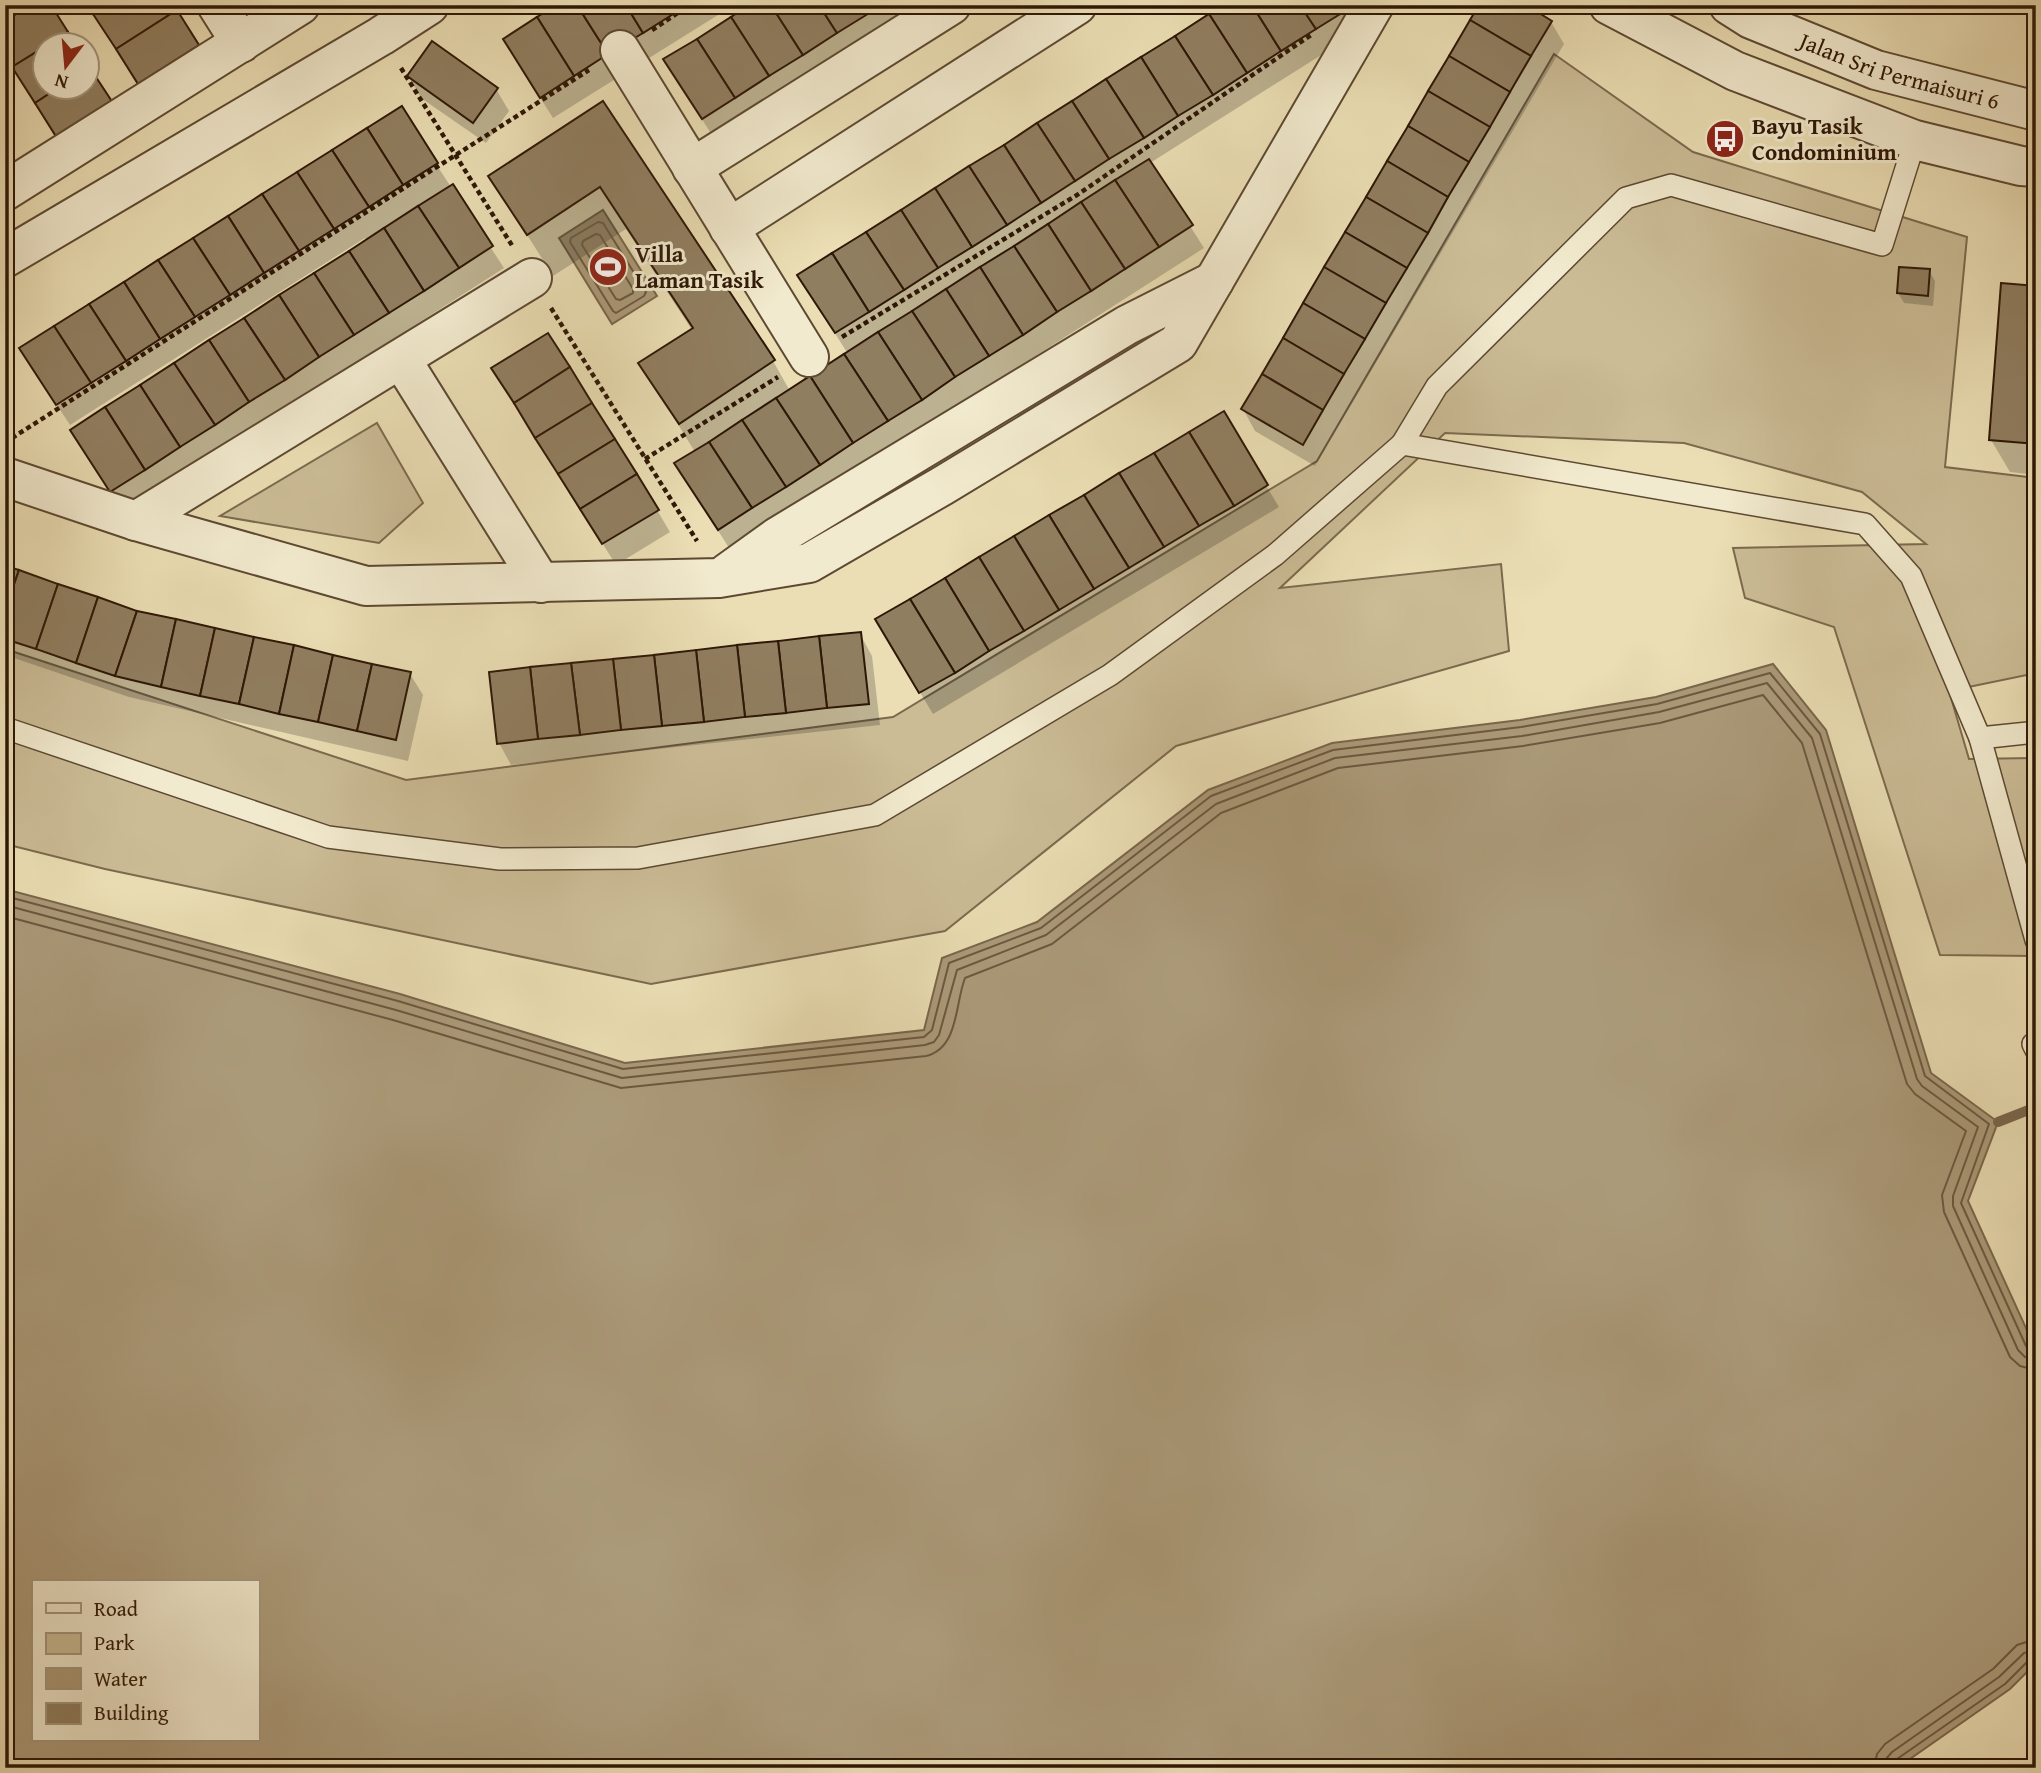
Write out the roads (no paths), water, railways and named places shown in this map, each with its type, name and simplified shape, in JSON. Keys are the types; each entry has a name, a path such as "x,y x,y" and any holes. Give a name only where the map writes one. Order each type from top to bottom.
{"street":[{"path":"217,5 241,43"},
{"path":"5,258 429,5"},
{"path":"692,168 951,5"},
{"path":"729,228 1077,5"},
{"path":"5,477 136,521 366,586 719,578 777,537 1126,325 1213,281 1374,5"},
{"path":"1609,5 1735,71 1915,139 2021,166 2036,167"},
{"name":"Jalan Sri Permaisuri 6","path":"1729,5 1751,19 1876,70 2036,111"},
{"path":"6,190 241,43 292,7"},
{"path":"620,50 809,357"},
{"path":"136,521 532,278"},
{"path":"401,359 541,583"}],"lane":[{"path":"5,728 328,837 500,859 638,858 876,815 1110,675 1275,555 1402,444 1437,386 1626,198 1671,185 1882,245 1915,139"},
{"path":"1402,444 1865,524 1912,576 1980,738 2036,940"},
{"path":"1980,738 2036,732"}],"water":[{"name":"Villa Laman Tasik","path":"603,210 657,296 612,324 559,238"},
{"path":"1773,664 1826,730 1931,1073 1998,1122 1968,1201 2036,1350 2036,1663 2010,1689 1897,1768 5,1768 5,889 400,994 625,1063 924,1030 942,958 1037,922 1208,790 1332,743 1520,720 1656,697"}],"waterway":[{"path":"1998,1122 2036,1107"}],"place":[{"name":"Bayu Tasik Condominium","path":"1725,139"},
{"name":"Villa Laman Tasik","path":"608,267"}]}
